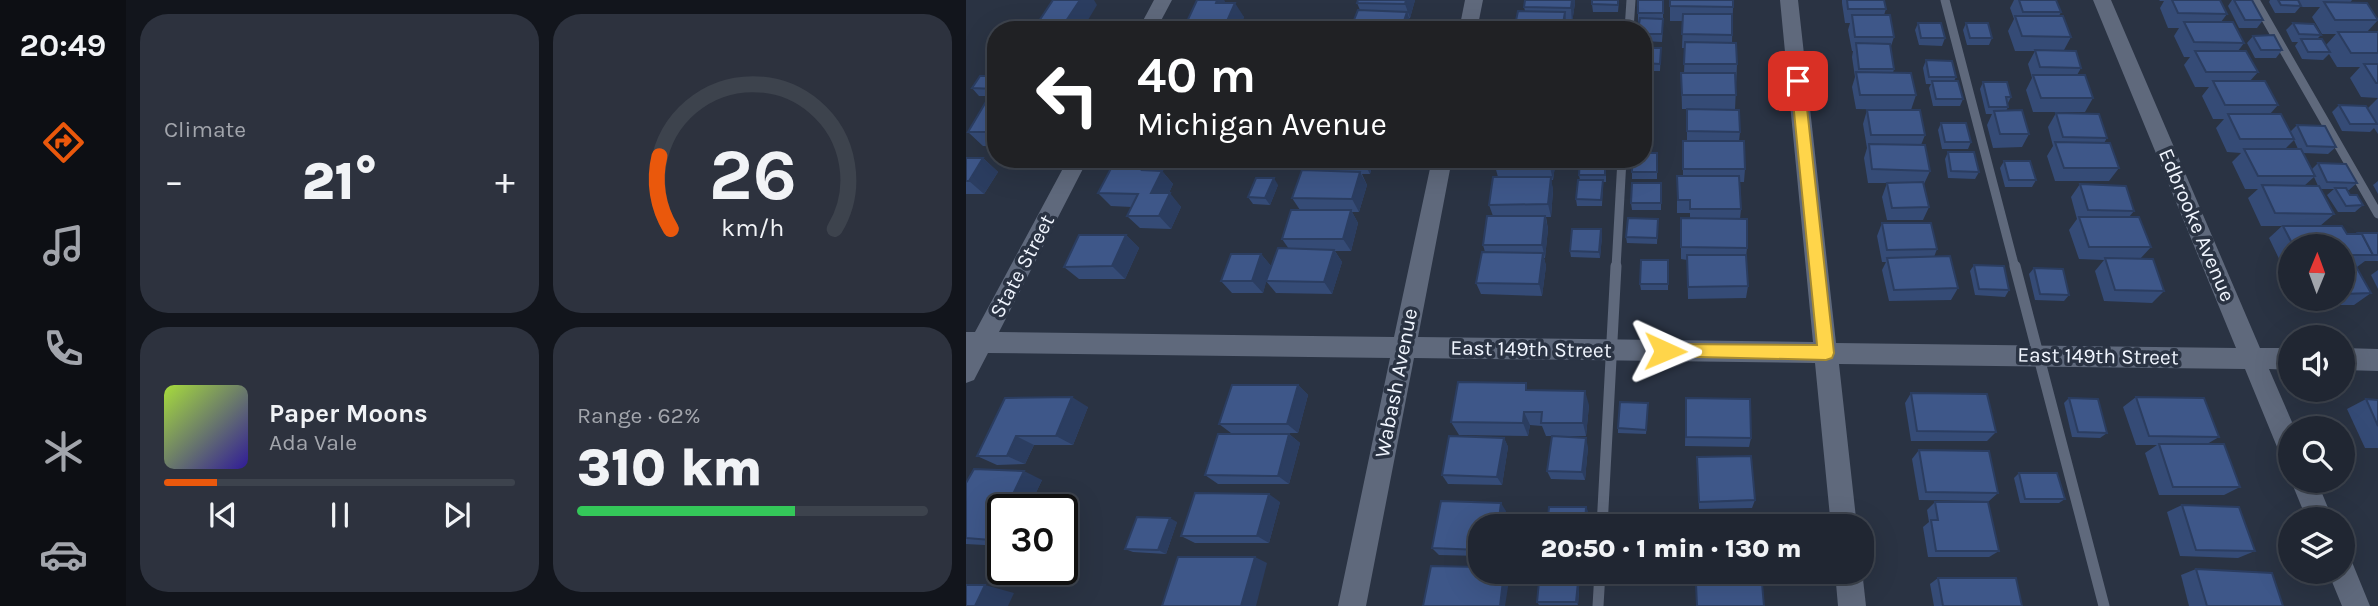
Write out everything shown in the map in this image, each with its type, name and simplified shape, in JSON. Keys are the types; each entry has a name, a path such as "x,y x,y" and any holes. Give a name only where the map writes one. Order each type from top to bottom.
{"street":[{"path":"1152,21 1163,0"},
{"path":"1470,21 1474,0"},
{"path":"1789,0 1843,514"},
{"name":"Edbrooke Avenue","path":"2102,0 2278,419"},
{"name":"State Street","path":"966,372 974,342 1074,168"},
{"name":"Wabash Avenue","path":"1352,606 1440,168"},
{"name":"East 149th Street","path":"974,342 2278,359"},
{"path":"2355,359 2378,360"},
{"path":"1850,584 1852,606"},
{"path":"2347,584 2356,606"}],"lane":[{"path":"1630,21 1631,0"},
{"path":"1945,0 2104,606"},
{"path":"2255,0 2378,214"},
{"path":"1603,514 1622,168"},
{"path":"1598,606 1599,584"}],"building":[{"path":"1053,0 1080,0 1066,21 1039,21"},
{"path":"1197,0 1235,3 1227,21 1187,21"},
{"path":"1358,0 1406,0 1405,4 1357,3"},
{"path":"1525,0 1572,0 1571,8 1524,7"},
{"path":"1592,0 1618,0 1618,5 1592,4"},
{"path":"1638,0 1663,0 1663,13 1638,13"},
{"path":"1670,0 1733,0 1733,7 1670,6"},
{"path":"1847,0 1884,0 1886,9 1848,9"},
{"path":"2019,0 2056,0 2061,12 2023,12"},
{"path":"2172,0 2220,0 2227,14 2178,13"},
{"path":"2234,0 2252,0 2263,20 2245,20"},
{"path":"2278,0 2298,0 2301,6 2281,5"},
{"path":"2324,2 2367,3 2378,20 2335,20"},
{"path":"1358,10 1407,12 1404,21 1354,21"},
{"path":"1518,11 1565,12 1564,21 1516,21"},
{"path":"1683,14 1732,14 1732,35 1682,34"},
{"path":"1852,15 1890,15 1894,37 1855,37"},
{"path":"2015,16 2063,16 2071,37 2022,36"},
{"path":"1640,18 1663,19 1662,34 1652,34 1652,21 1640,21"},
{"path":"2184,22 2233,22 2244,43 2194,42"},
{"path":"1918,23 1941,23 1945,38 1921,38"},
{"path":"1966,23 1988,23 1992,38 1970,38"},
{"path":"2293,23 2314,24 2321,35 2299,34"},
{"path":"2338,32 2378,32 2378,53 2351,53"},
{"path":"2274,35 2282,50 2261,50 2253,36"},
{"path":"2301,39 2322,39 2330,52 2308,52"},
{"path":"1685,42 1736,43 1737,64 1684,64"},
{"path":"1856,43 1890,44 1894,69 1859,69"},
{"path":"1652,48 1661,48 1660,64 1652,64"},
{"path":"2035,50 2076,51 2081,68 2040,67"},
{"path":"2195,51 2246,51 2258,72 2206,72"},
{"path":"1926,60 1952,61 1956,77 1929,77"},
{"path":"2364,64 2378,64 2378,83 2376,83"},
{"path":"1856,72 1911,73 1916,95 1860,95"},
{"path":"1681,73 1735,73 1736,95 1682,95"},
{"path":"2033,75 2085,75 2093,98 2041,98"},
{"path":"980,76 987,76 987,89 972,88"},
{"path":"1932,81 1958,81 1963,99 1936,99"},
{"path":"2213,81 2265,81 2278,105 2225,105"},
{"path":"1983,82 2007,82 2011,97 2006,97 2008,107 1989,107"},
{"path":"987,100 987,132 968,132"},
{"path":"2339,105 2366,106 2377,124 2350,124"},
{"path":"1687,109 1739,110 1740,132 1687,131"},
{"path":"1867,110 1920,110 1925,135 1871,135"},
{"path":"2022,110 2029,134 2000,134 1994,111"},
{"path":"2056,113 2099,114 2107,138 2063,137"},
{"path":"2228,114 2281,114 2294,139 2240,139"},
{"path":"1941,123 1966,123 1971,142 1945,142"},
{"path":"2297,125 2325,126 2336,147 2307,146"},
{"path":"1683,141 1744,141 1745,169 1683,169"},
{"path":"2055,142 2110,143 2119,168 2064,168"},
{"path":"1869,144 1925,145 1930,171 1872,169"},
{"path":"2244,149 2301,149 2315,176 2258,176"},
{"path":"1948,152 1974,152 1979,172 1951,171"},
{"path":"1652,153 1657,153 1657,172 1632,172 1632,168 1652,168"},
{"path":"966,158 983,158 969,181 966,181"},
{"path":"2004,161 2030,161 2036,180 2009,180"},
{"path":"2318,163 2346,164 2357,183 2327,182"},
{"path":"1111,168 1143,168 1142,170 1162,171 1151,193 1170,193 1159,216 1127,216 1138,194 1098,193"},
{"path":"1579,168 1605,168 1605,175 1579,175"},
{"path":"1302,170 1360,172 1352,199 1292,198"},
{"path":"1677,176 1739,176 1741,209 1690,209 1690,200 1678,200"},
{"path":"1493,177 1551,177 1548,204 1489,205"},
{"path":"1256,178 1274,178 1265,198 1248,197"},
{"path":"1578,180 1603,180 1601,200 1576,199"},
{"path":"1923,182 1929,207 1892,208 1887,183"},
{"path":"1632,183 1661,183 1661,203 1631,203"},
{"path":"2080,184 2126,186 2134,211 2088,210"},
{"path":"2262,185 2319,186 2334,214 2275,213"},
{"path":"2335,188 2346,188 2350,195 2357,195 2363,205 2346,206"},
{"path":"1291,210 1351,210 1343,239 1282,239"},
{"path":"1487,216 1545,216 1542,245 1483,245"},
{"path":"2079,217 2139,217 2151,247 2089,247"},
{"path":"1628,218 1658,219 1657,238 1626,237"},
{"path":"1681,218 1747,219 1747,248 1681,247"},
{"path":"1882,223 1931,223 1937,249 1887,250"},
{"path":"2283,226 2342,226 2347,234 2287,234"},
{"path":"1572,229 1601,229 1599,252 1570,251"},
{"path":"2358,233 2378,233 2378,255 2373,255 2362,234"},
{"path":"2356,234 2362,234 2373,255 2356,255"},
{"path":"1079,235 1126,235 1112,266 1064,267"},
{"path":"1278,248 1334,250 1324,282 1266,281"},
{"path":"1482,252 1543,253 1539,284 1476,283"},
{"path":"1231,254 1261,254 1252,281 1221,281"},
{"path":"1687,255 1746,255 1748,286 1688,287"},
{"path":"1950,256 1958,288 1894,290 1887,258"},
{"path":"2105,258 2153,259 2164,291 2115,290"},
{"path":"1641,260 1668,260 1668,284 1640,284"},
{"path":"1974,265 2004,266 2009,290 1979,289"},
{"path":"2356,267 2371,293 2356,294"},
{"path":"2034,268 2063,269 2069,295 2040,294"},
{"path":"1458,382 1526,383 1526,390 1585,391 1583,423 1541,423 1542,412 1524,412 1523,423 1451,422"},
{"path":"1232,385 1298,385 1287,424 1219,424"},
{"path":"1911,393 1987,394 1996,432 1917,431"},
{"path":"1072,397 1056,436 1016,436 1007,456 977,456 1005,398"},
{"path":"2136,397 2204,398 2219,437 2149,436"},
{"path":"1686,398 1750,399 1751,438 1686,437"},
{"path":"2069,398 2098,399 2107,433 2078,432"},
{"path":"2366,399 2378,400 2378,426"},
{"path":"1620,402 1648,403 1646,430 1618,428"},
{"path":"1218,434 1289,434 1278,476 1205,475"},
{"path":"1449,436 1504,438 1497,477 1442,475"},
{"path":"1552,436 1586,438 1582,472 1547,471"},
{"path":"2159,444 2224,444 2240,487 2173,487"},
{"path":"1919,450 1989,451 1998,493 1926,492"},
{"path":"1751,456 1755,500 1699,502 1697,457"},
{"path":"974,469 1024,471 1013,494 987,494 987,540 966,538 966,483"},
{"path":"2019,473 2057,473 2065,499 2025,499"},
{"path":"1195,493 1269,494 1257,536 1181,536"},
{"path":"1441,501 1501,503 1500,514 1468,514 1468,550 1432,548"},
{"path":"1935,502 1988,502 1999,551 1936,551 1931,520 1938,520"},
{"path":"2182,505 2239,507 2255,551 2196,550"},
{"path":"1549,507 1586,507 1586,514 1548,514"},
{"path":"1680,513 1755,513 1755,514"},
{"path":"1137,517 1170,518 1158,550 1125,549"},
{"path":"1178,557 1255,557 1241,606 1162,606"},
{"path":"1431,566 1468,567 1468,584 1503,584 1500,606 1423,606"},
{"path":"2196,569 2272,573 2283,606 2207,606"},
{"path":"1938,578 2016,578 2022,606 1943,606"},
{"path":"1539,584 1578,584 1576,602 1537,602"},
{"path":"1696,584 1762,584 1764,606 1697,606"},
{"path":"966,585 985,585 975,606 966,606"}],"route":[{"path":"1665,351 1826,353 1798,81"}]}
